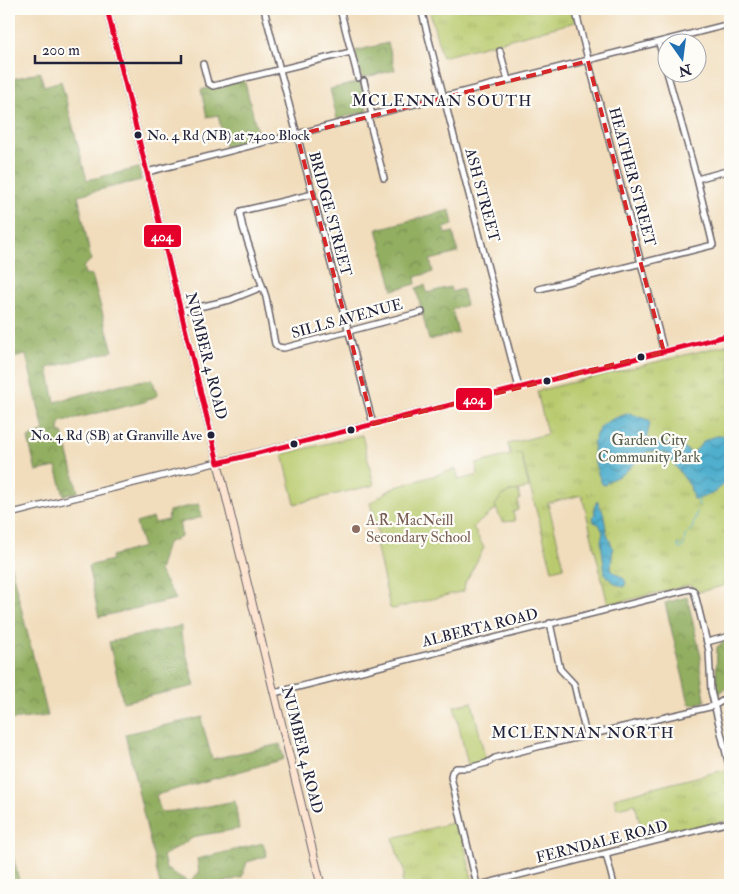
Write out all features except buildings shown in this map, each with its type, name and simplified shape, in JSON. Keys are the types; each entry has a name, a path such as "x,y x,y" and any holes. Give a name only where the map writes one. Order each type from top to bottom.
{"main road":[{"name":"NUMBER 4 ROAD","path":"107,9 321,885"}],"street":[{"name":"BRIDGE STREET","path":"264,9 373,424"},
{"path":"340,9 351,52 361,80 384,178"},
{"name":"ASH STREET","path":"421,9 519,388"},
{"name":"HEATHER STREET","path":"575,9 664,352"},
{"path":"698,32 730,24"},
{"path":"147,172 656,43"},
{"path":"500,51 508,80"},
{"path":"203,64 210,85 351,52"},
{"path":"539,289 713,245 670,82"},
{"path":"697,179 730,170"},
{"path":"181,311 230,300 262,287 243,228 241,211 313,194"},
{"name":"SILLS AVENUE","path":"262,287 266,297 275,344 278,347 284,348 422,312"},
{"path":"9,514 730,335"},
{"name":"ALBERTA ROAD","path":"274,693 686,588 693,590 695,594 707,642"},
{"path":"550,623 560,669 574,684 586,735"},
{"path":"730,636 707,642 710,658 709,678 714,706 730,770"},
{"path":"478,885 453,785 452,772 456,768 478,766 495,758 714,706 730,696"},
{"name":"FERNDALE ROAD","path":"478,885 730,822"},
{"path":"606,854 614,885"}],"highlighted area":[{"path":"588,61 664,352 373,424 297,135"}],"green space":[{"path":"429,9 572,9 575,22 442,57"},
{"path":"388,43 395,70 362,78 355,51"},
{"path":"40,72 44,86 61,81 87,180 139,168 141,180 78,195 91,260 83,267 85,274 92,275 113,351 48,368 55,402 121,384 152,379 158,395 144,402 60,422 59,433 63,433 78,492 64,495 56,467 36,471 28,438 44,431 26,355 9,359 9,80"},
{"path":"244,79 259,138 225,147 218,115 207,117 201,90"},
{"path":"360,82 368,111 337,119 330,89"},
{"path":"450,210 453,225 444,228 445,234 453,232 458,253 430,260 433,272 415,277 416,284 393,290 377,229"},
{"path":"425,285 427,293 450,287 452,292 462,289 466,305 452,309 458,333 429,340 416,288"},
{"name":"Garden City Community Park","path":"730,344 730,584 699,592 689,585 608,605 582,495 548,503 564,567 552,570 521,453 511,455 508,444 547,434 537,391"},
{"path":"362,435 374,485 295,504 283,454"},
{"path":"521,452 529,488 509,492 495,506 496,509 473,527 484,548 465,583 464,591 393,609 390,608 376,544 379,537 370,503 393,488 456,469 459,480 478,475 476,464"},
{"path":"518,490 520,499 518,510 513,512 515,521 502,522 495,506 502,495"},
{"path":"199,504 202,517 180,523 181,537 167,543 159,571 176,599 99,617 88,566 112,560 111,556 143,547 136,523 153,518 155,523 168,520 169,511"},
{"path":"10,563 48,716 9,720"},
{"path":"687,597 701,657 700,667 705,700 693,705 689,703 665,603"},
{"path":"181,626 181,634 195,686 123,702 109,642"},
{"path":"730,641 730,684 719,694 716,681 717,647 722,643"},
{"path":"472,702 486,761 468,765 454,706"},
{"path":"203,717 202,722 212,759 280,744 284,759 156,795 161,812 188,810 235,801 239,829 196,836 163,856 166,869 189,882 199,873 197,859 263,843 267,856 247,862 242,877 217,885 160,885 125,734"},
{"path":"728,769 730,775 730,820 644,840 635,804 617,808 614,798"},
{"path":"459,821 472,883 467,885 403,885 404,867 399,860 393,838"},
{"path":"9,840 20,885 9,885"}],"water":[{"path":"629,413 648,420 650,424 647,436 654,443 677,443 691,453 709,438 730,436 730,479 715,492 696,500 693,499 690,486 666,453 648,451 623,474 608,481 605,485 602,484 594,460 593,451 596,435 607,422"},
{"path":"597,501 603,512 607,534 613,548 612,571 626,582 624,587 613,582 605,574 601,541 603,532 599,524 594,522 593,516"}],"waterway":[{"path":"698,506 699,500"},
{"path":"680,545 678,547 681,549 684,545 685,535 692,529 697,511"}],"transit line":[{"name":"404","path":"107,9 218,463"},
{"name":"404","path":"218,463 730,335"}],"place":[{"name":"No. 4 Rd (NB) at 7400 Block","path":"138,135"},
{"name":"No. 4 Rd (SB) at Granville Ave","path":"211,435"},
{"name":"A.R. MacNeill Secondary School","path":"356,529"}],"district":[{"name":"MCLENNAN SOUTH","path":"442,101"},
{"name":"MCLENNAN NORTH","path":"583,733"}]}
